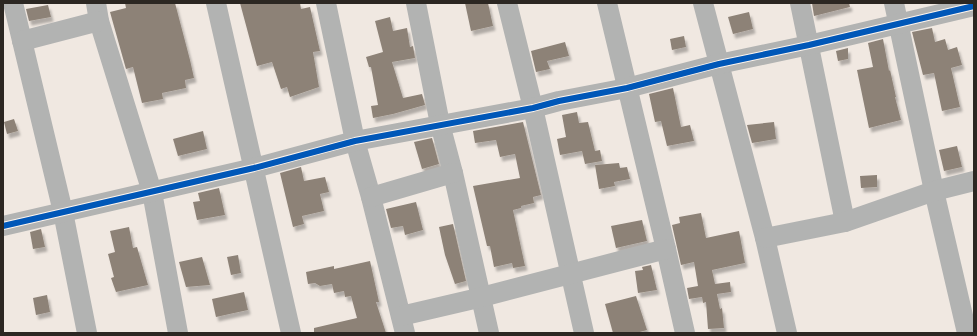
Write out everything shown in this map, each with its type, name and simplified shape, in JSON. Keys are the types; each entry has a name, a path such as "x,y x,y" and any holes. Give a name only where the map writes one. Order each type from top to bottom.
{"street":[{"path":"13,3 63,212 87,333"},
{"path":"216,3 291,333"},
{"path":"326,3 355,141 371,196 403,324 480,297 666,249"},
{"path":"416,3 440,124 453,173 489,333"},
{"path":"507,3 533,108 584,333"},
{"path":"607,3 685,333"},
{"path":"703,3 765,238 787,333"},
{"path":"800,3 845,222"},
{"path":"894,3 934,192 967,333"},
{"path":"3,226 254,168 355,141 440,124 533,108 559,101 627,88 719,64 809,45 974,6"},
{"path":"22,41 98,12 152,192 178,333"},
{"path":"371,196 453,173"},
{"path":"765,238 845,222 934,192 974,181"}],"building":[{"path":"125,3 175,3 194,78 185,80 186,88 162,93 163,99 142,103 133,67 126,69 110,12 126,8"},
{"path":"240,3 300,3 301,9 310,7 320,51 313,52 319,87 290,97 287,87 281,89 272,62 257,66"},
{"path":"465,3 488,3 493,26 471,31"},
{"path":"812,3 849,3 850,7 814,16"},
{"path":"48,5 51,17 29,21 26,9"},
{"path":"749,12 753,29 733,34 728,17"},
{"path":"390,17 393,31 407,28 410,47 413,46 415,58 392,62 403,98 422,94 425,105 373,118 371,106 378,105 371,67 369,67 366,57 383,52 375,21"},
{"path":"932,28 935,42 945,39 948,50 957,47 962,65 951,68 960,107 942,111 934,73 923,75 912,32"},
{"path":"684,36 686,47 672,50 670,39"},
{"path":"883,39 901,120 869,128 857,70 873,67 868,43"},
{"path":"565,42 569,56 547,61 550,69 536,72 531,51"},
{"path":"848,48 848,59 838,61 836,51"},
{"path":"673,88 681,127 690,125 694,141 667,146 661,121 655,122 649,94"},
{"path":"577,112 579,123 588,122 595,151 600,150 602,161 585,164 582,151 560,155 557,139 566,137 562,115"},
{"path":"14,119 18,131 7,134 4,122"},
{"path":"523,122 541,195 533,197 534,203 521,206 521,208 513,210 525,266 513,268 512,263 494,267 490,246 487,246 473,186 520,178 515,154 500,157 496,140 475,143 473,131"},
{"path":"774,122 776,139 752,143 747,125"},
{"path":"203,131 207,149 178,156 173,139"},
{"path":"432,138 439,164 422,169 414,142"},
{"path":"957,146 962,167 944,171 939,150"},
{"path":"619,163 620,168 627,167 630,179 614,182 615,186 599,189 595,165"},
{"path":"301,167 304,181 325,177 329,192 320,194 324,211 302,216 304,224 293,227 280,173"},
{"path":"877,175 877,187 861,188 860,176"},
{"path":"219,188 225,215 197,220 193,202 200,201 198,193"},
{"path":"416,202 423,230 405,235 403,226 391,228 386,209"},
{"path":"701,213 706,238 739,231 745,263 712,270 715,284 730,282 731,292 717,294 720,309 722,308 724,328 708,329 706,302 703,303 702,297 689,299 687,288 698,286 694,262 681,265 672,225 680,223 679,217"},
{"path":"642,220 647,241 616,248 611,226"},
{"path":"453,224 466,281 455,284 445,255 439,227"},
{"path":"129,227 133,248 137,247 148,285 116,292 111,278 114,277 108,254 115,252 110,231"},
{"path":"41,229 45,247 33,249 30,232"},
{"path":"238,255 241,273 231,275 227,257"},
{"path":"202,257 210,285 186,287 179,262"},
{"path":"370,261 379,302 376,302 386,333 314,333 314,328 357,318 351,296 345,297 344,291 334,293 332,284 320,286 315,283 308,284 306,272 334,266 334,269"},
{"path":"651,265 657,290 638,293 635,271 643,270 642,267"},
{"path":"244,292 248,310 216,317 212,299"},
{"path":"47,295 50,312 36,315 33,298"},
{"path":"636,296 647,330 636,333 613,333 605,304"}],"cycle path":[{"path":"3,226 254,168 355,141 533,108 559,101 627,88 719,64 809,45 974,6"}]}
